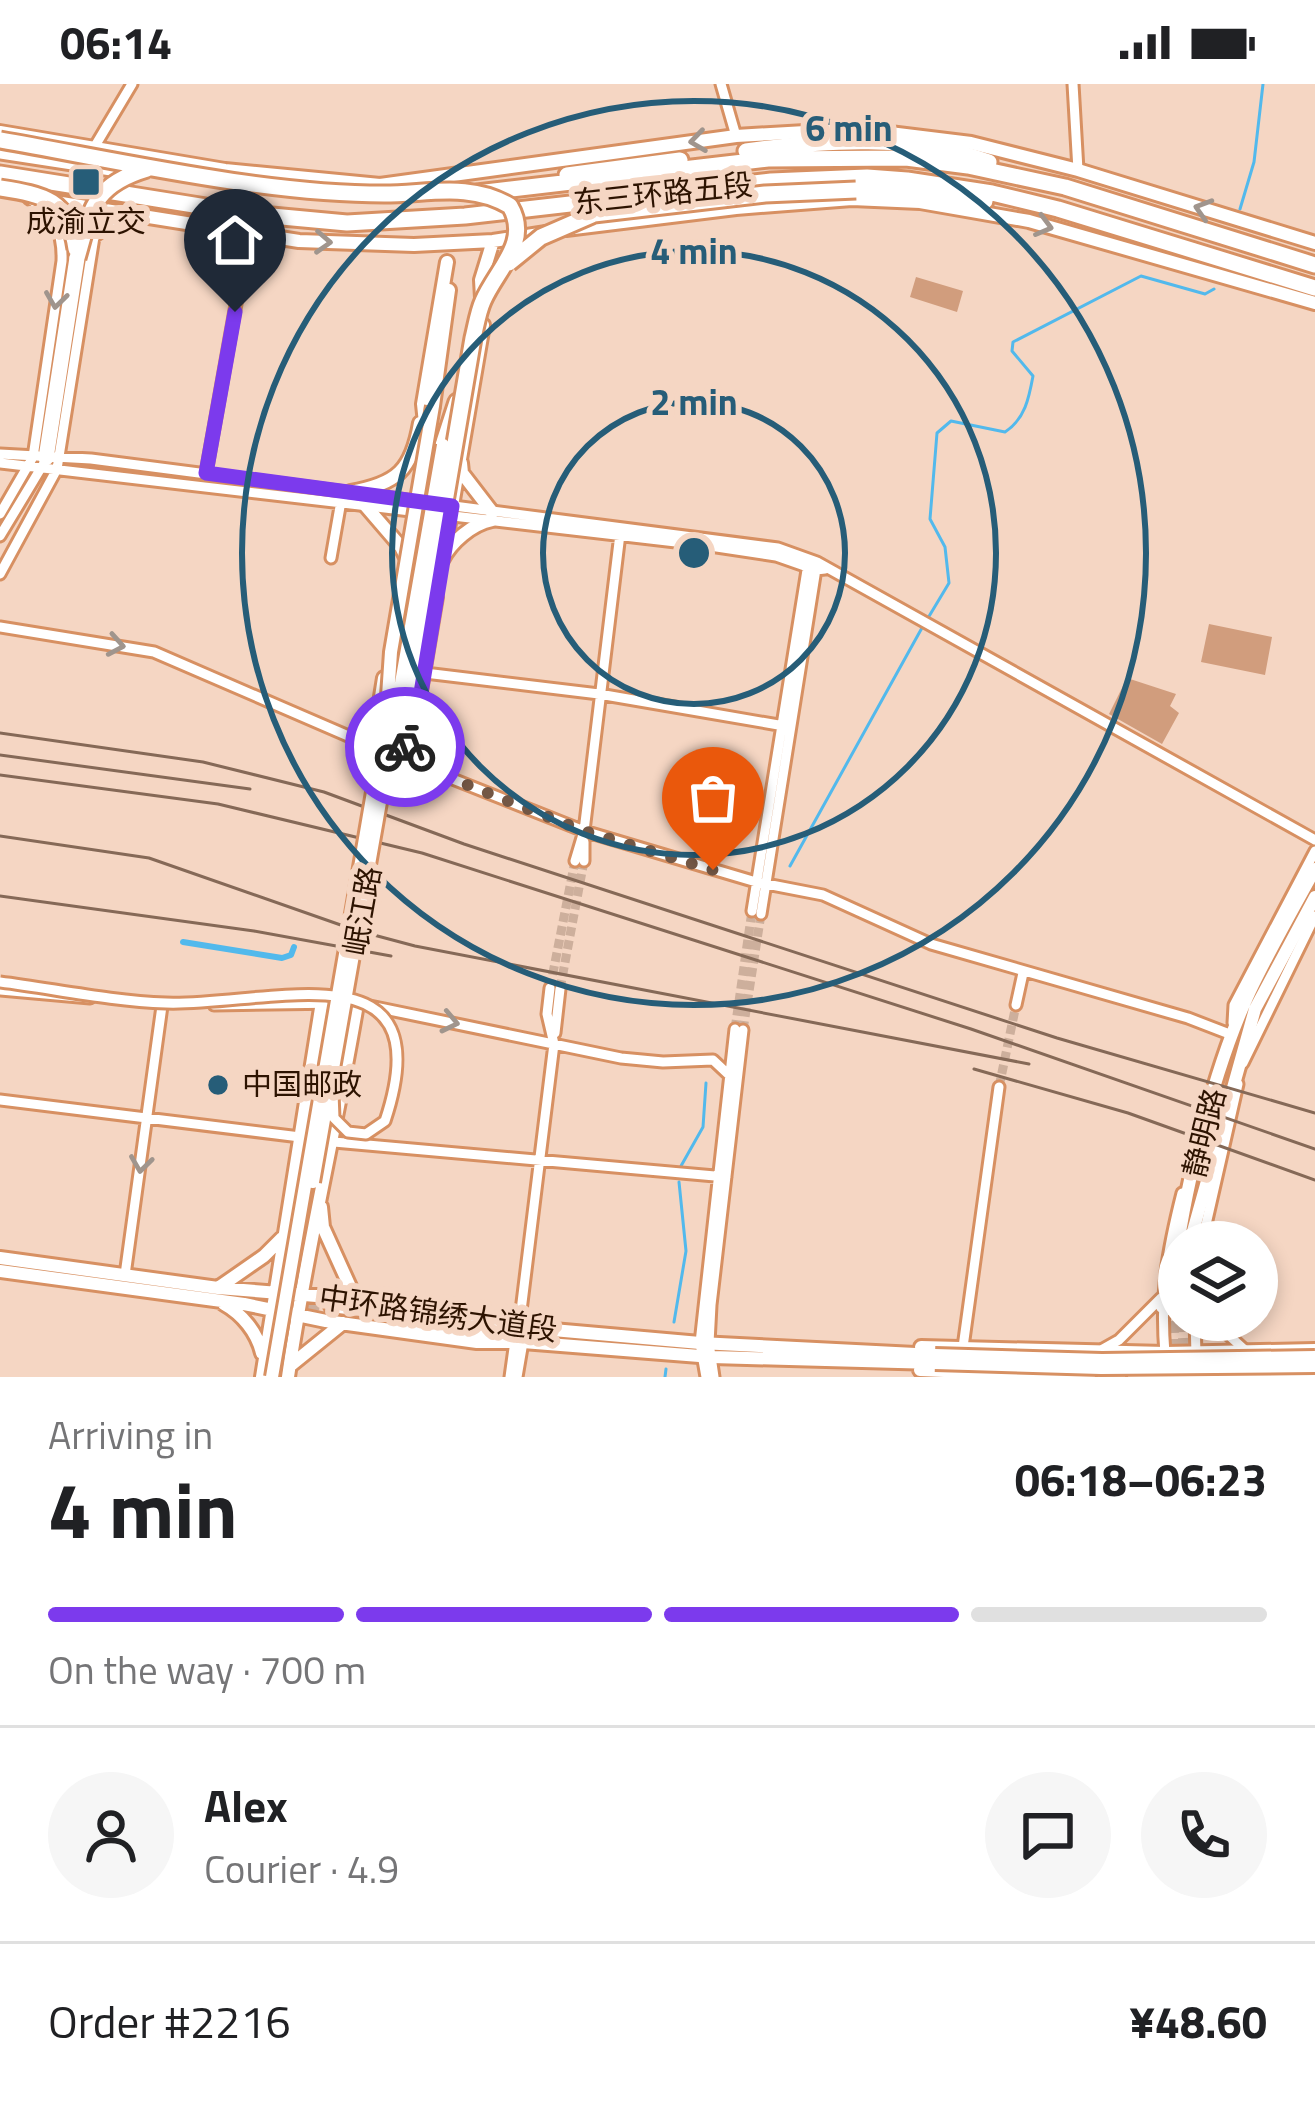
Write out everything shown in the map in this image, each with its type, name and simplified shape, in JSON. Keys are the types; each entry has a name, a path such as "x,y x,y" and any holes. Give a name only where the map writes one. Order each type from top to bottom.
{"highway":[{"path":"0,136 156,167 358,194 475,191 509,206 518,231 482,303 399,758"},
{"path":"380,185 448,193 796,145 848,142 966,154 1019,176"},
{"name":"东三环路五段","path":"0,151 306,196 410,199 820,156 906,158 1019,176 1314,265"},
{"path":"45,463 77,258 97,198 122,178 156,167"},
{"name":"东三环路五段","path":"0,174 249,223 416,220 771,182 867,177 950,186 1058,209 1315,288"},
{"path":"502,269 542,237 594,214 765,194 856,190 1058,209"},
{"path":"0,191 39,195 58,206 71,225 77,258"},
{"path":"212,224 249,223"},
{"path":"443,445 467,370"}],"main road":[{"name":"东三环路五段","path":"0,136 95,146 226,170 380,185 736,136 857,129 970,143 1078,170 1315,243"},
{"path":"0,191 212,224"},
{"name":"东三环路五段","path":"249,223 299,241 414,245 493,241 736,208 851,199 920,202 1029,221 1315,303"},
{"path":"399,758 414,726 425,673 484,320 481,280 493,241"},
{"path":"345,496 376,488 405,469 428,405 450,297 447,262 429,247 414,245"},
{"path":"373,747 428,405"},
{"name":"岷江路","path":"276,1373 387,711 428,405"},
{"name":"岷江路","path":"276,1373 333,1078 443,445"},
{"path":"442,560 449,546 492,516 462,473 460,462"},
{"path":"364,504 406,557"},
{"name":"静明路","path":"1182,1221 1232,1035 1315,869"},
{"name":"静明路","path":"1196,1221 1255,1009 1315,896"},
{"path":"276,1373 271,1310 322,1002"},
{"path":"276,1373 297,1315 357,1004"},
{"path":"319,1197 323,1227 356,1300"},
{"path":"276,1373 259,1340 218,1294 282,1237"},
{"name":"中环路锦绣大道段","path":"0,1258 125,1275 343,1324 476,1342 519,1337 877,1356"},
{"name":"中环路锦绣大道段","path":"0,1271 218,1294 356,1300 463,1314 519,1337"},
{"path":"330,1310 519,1337"},
{"path":"276,1373 343,1324"},
{"path":"877,1356 963,1347 1246,1351 1315,1361"},
{"path":"877,1356 1101,1368 1315,1361"},
{"path":"877,1356 956,1375 1088,1377"},
{"path":"1134,1377 1256,1376 1315,1361"}],"street":[{"path":"95,146 132,84"},
{"path":"721,84 736,136"},
{"path":"1073,84 1078,170"},
{"path":"0,536 45,463 63,240 53,219 28,198"},
{"path":"0,574 45,463 91,245 107,225 126,214"},
{"path":"206,473 249,223"},
{"path":"0,458 620,532 815,565 1315,840"},
{"path":"0,514 45,463 91,459 206,473 345,496 364,504 414,505"},
{"path":"331,558 345,496"},
{"path":"580,861 620,532"},
{"path":"757,912 815,565"},
{"path":"0,628 154,652 399,758 584,831 760,884 823,895 931,944 1232,1035 1234,1005 1315,851"},
{"path":"425,673 599,694 786,726"},
{"path":"1207,1221 1238,1094 1237,1070 1315,916"},
{"path":"1297,949 1315,940"},
{"path":"1016,1005 1023,973"},
{"path":"0,986 164,1003 305,994 374,1007 391,1024 399,1044 385,1121 366,1134 340,1127 332,1110 333,1078"},
{"path":"0,986 162,1006 357,1004 622,1058 720,1063 729,1075"},
{"path":"0,986 91,998"},
{"path":"514,1377 554,1044 548,1014 555,988"},
{"path":"125,1275 162,1006"},
{"path":"710,1377 706,1350 729,1075 739,1030 722,1176"},
{"path":"701,1060 732,1046"},
{"path":"963,1347 999,1087"},
{"path":"0,1100 300,1136"},
{"path":"334,1142 722,1176"},
{"path":"1100,1351 1158,1312"},
{"path":"1166,1341 1166,1377"},
{"path":"1196,1341 1197,1376"},
{"path":"1235,1341 1246,1351"}],"shaded area":[{"path":"916,277 963,291 957,312 910,297"},
{"path":"1209,624 1272,637 1265,675 1201,662"},
{"path":"1127,678 1176,694 1170,706 1179,713 1162,744 1109,714"}],"waterway":[{"path":"1240,209 1254,162 1263,84"},
{"path":"928,618 949,583 945,547 930,519 937,433 951,421 1005,432 1017,421 1033,376 1012,351 1013,342 1141,276 1205,294 1214,289"},
{"path":"790,866 923,626"},
{"path":"183,942 282,958 291,955 294,947"},
{"path":"681,1166 703,1127 706,1083"},
{"path":"674,1322 686,1251 679,1182"},
{"path":"665,1377 666,1369"}],"tunnel":[{"path":"550,988 575,861"},
{"path":"560,989 584,861"},
{"path":"735,1029 752,911"},
{"path":"743,1030 761,914"},
{"path":"999,1087 1016,1005"},
{"path":"290,1301 331,1306"},
{"path":"1173,1341 1174,1361"},
{"path":"1184,1341 1185,1358"}],"railway":[{"path":"0,733 203,762 324,792 464,844 1057,1038 1315,1113"},
{"path":"0,755 250,789"},
{"path":"0,775 218,804 422,853 971,1029 1315,1149"},
{"path":"0,836 149,858 355,930 415,946 1029,1064"},
{"path":"0,896 254,931 391,956"},
{"path":"974,1069 1128,1113 1315,1180"}],"way so far":[{"path":"405,747 399,758 584,831 713,870"}],"place":[{"name":"成渝立交","path":"86,182"},
{"name":"中国邮政","path":"218,1085"}],"route":[{"path":"235,312 206,473 452,506 420,699 405,747"}]}
